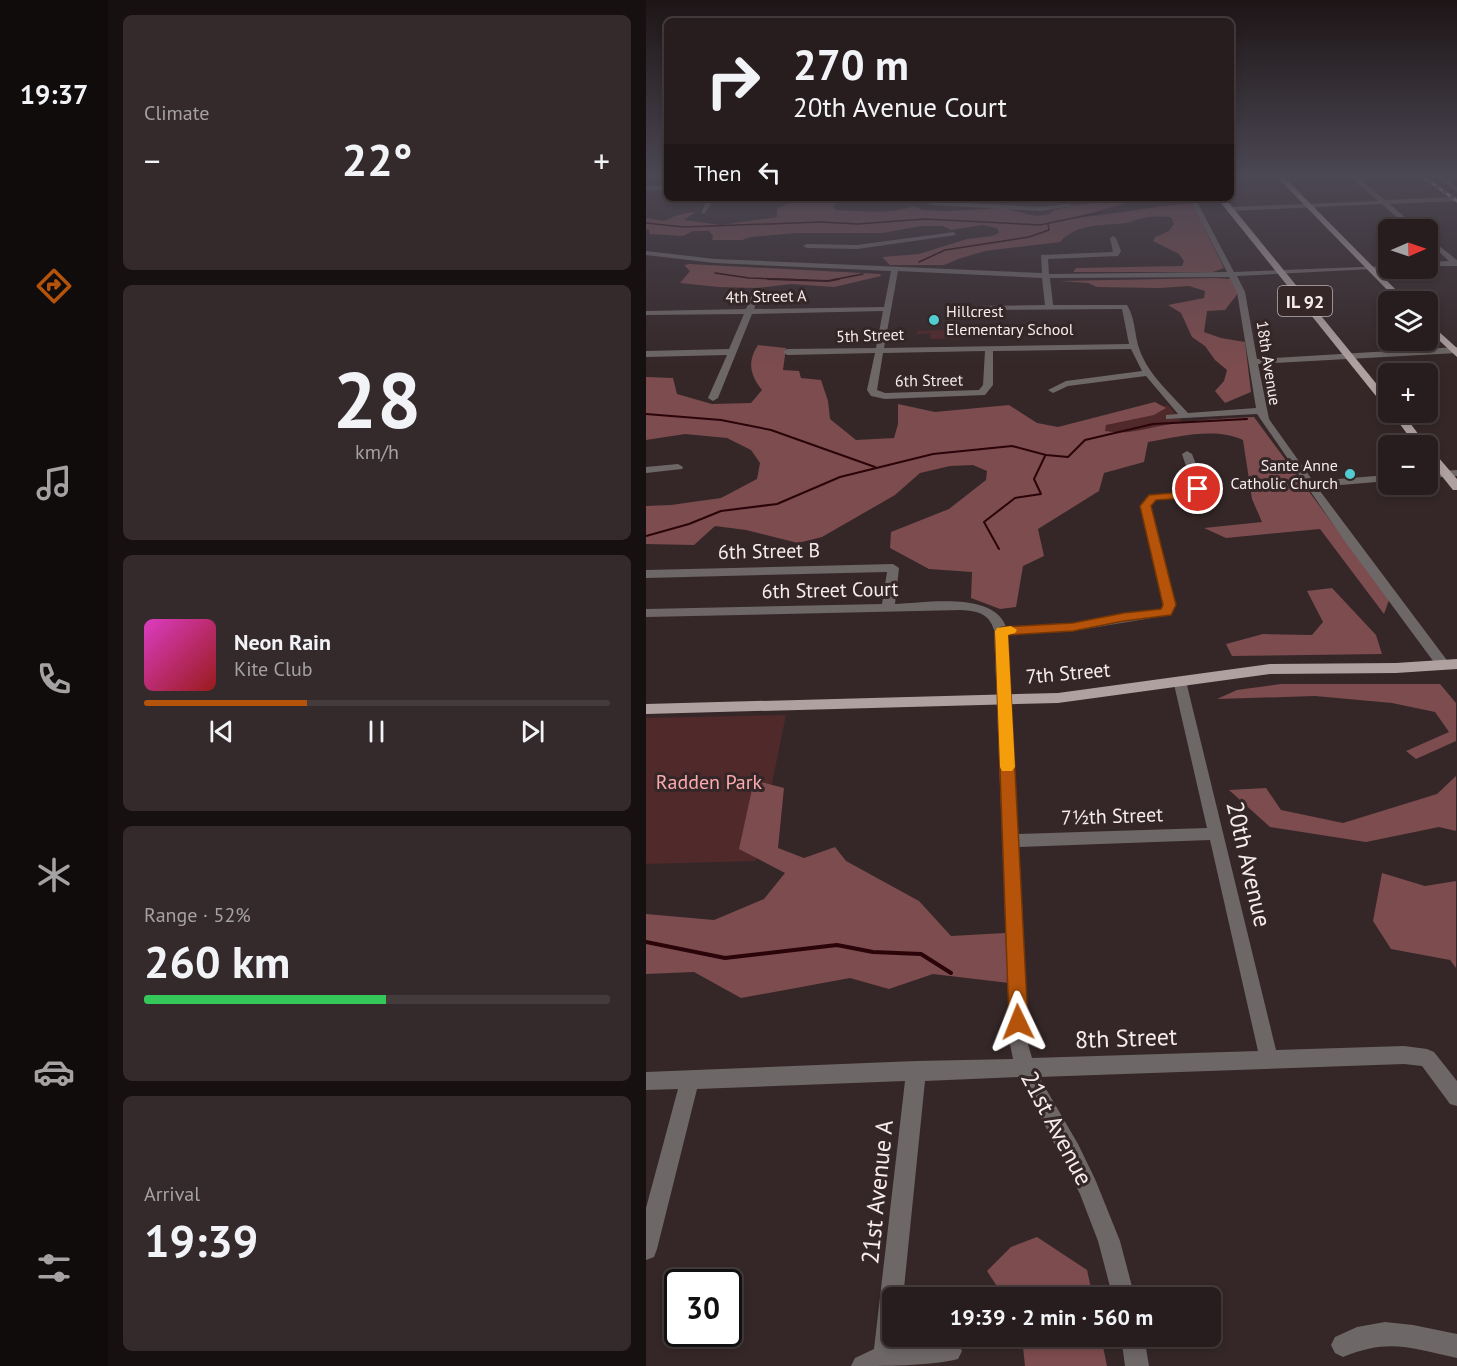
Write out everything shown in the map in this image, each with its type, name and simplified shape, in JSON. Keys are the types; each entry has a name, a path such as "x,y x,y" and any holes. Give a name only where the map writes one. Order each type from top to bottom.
{"main road":[{"name":"IL 92","path":"1255,239 1378,391"},
{"path":"1341,239 1393,291"},
{"path":"1438,335 1455,351"},
{"path":"1404,423 1414,435"},
{"path":"1438,461 1451,473 1456,487"},
{"name":"7th Street","path":"646,709 1004,699 1097,694 1180,680 1270,669 1450,665"}],"street":[{"path":"807,246 852,248 919,239"},
{"path":"1049,306 1043,259 1045,256 1115,254 1117,251 1113,239"},
{"name":"18th Avenue","path":"1213,239 1241,292 1246,308 1252,362 1261,411 1309,484 1450,665"},
{"path":"838,267 852,248"},
{"path":"1438,248 1456,263"},
{"path":"646,253 698,260 1045,276 1232,275 1378,268"},
{"path":"1438,264 1456,263"},
{"path":"880,349 895,269"},
{"path":"713,398 757,292"},
{"path":"975,308 1124,307 1128,314 1139,359 1185,415"},
{"name":"4th Street A","path":"646,314 887,309"},
{"name":"5th Street","path":"787,352 1134,346"},
{"name":"6th Street","path":"880,349 872,390 874,394 885,396 960,395 985,391 988,385 989,349"},
{"path":"1252,362 1455,351"},
{"path":"646,354 731,352"},
{"path":"1053,390 1066,384 1150,373"},
{"path":"1169,417 1261,411"},
{"path":"1002,631 1073,627 1166,612 1170,605 1145,506 1153,497 1187,495 1198,489 1199,485 1188,454"},
{"path":"646,470 678,467"},
{"path":"1309,484 1378,479"},
{"name":"6th Street B","path":"646,574 893,568 888,608"},
{"name":"6th Street Court","path":"646,615 977,607 993,613 1002,631"},
{"name":"21st Avenue","path":"1002,631 1019,1044 1024,1066 1091,1192 1116,1259 1122,1287"},
{"name":"20th Avenue","path":"1180,680 1269,1059"},
{"name":"7½th Street","path":"1010,841 1215,834"},
{"name":"8th Street","path":"646,1081 1024,1066 1404,1055 1427,1059 1456,1097"},
{"name":"21st Avenue A","path":"885,1356 916,1070"},
{"path":"646,1250 690,1079"},
{"path":"1343,1345 1356,1338 1379,1332 1456,1346"},
{"path":"1134,1347 1137,1366"},
{"path":"863,1366 885,1356 950,1351"}],"green space":[{"path":"962,329 961,338 930,339 930,333 917,334 917,331"},
{"path":"1168,405 1184,424 1072,446 1061,428"},
{"name":"Radden Park","path":"786,715 756,861 646,864 646,718"}],"shaded area":[{"path":"712,239 746,239 742,240"},
{"path":"967,239 1064,239 1060,242 985,251 944,265 890,265 882,257 919,254"},
{"path":"1154,239 1210,239 1224,268 1213,272 1073,272 1076,268 1182,266 1184,261 1179,254 1153,241"},
{"path":"684,265 880,274 881,276 834,287 791,284 757,288 719,287 680,283 690,271"},
{"path":"1231,279 1239,292 1225,310 1207,311 1204,332 1221,338 1245,342 1251,392 1225,403 1215,391 1224,381 1227,370 1215,360 1205,346 1192,337 1181,313 1168,305 1204,298 1205,291 1189,286 1097,287 1088,283 1060,281"},
{"path":"758,345 786,348 783,370 799,371 801,378 821,380 828,401 830,419 856,440 894,438 898,424 898,404 935,412 1009,405 1037,423 1058,427 1155,402 1166,408 1154,415 1106,425 1105,431 1114,432 1136,431 1199,421 1254,417 1389,600 1384,614 1320,529 1226,538 1204,528 1262,522 1252,499 1243,440 1220,434 1196,434 1148,442 1144,462 1104,473 1099,491 1038,529 1044,556 1023,566 1016,607 1000,609 971,598 972,572 929,569 890,548 891,532 949,509 986,480 987,471 973,465 950,466 920,473 895,495 822,537 798,543 746,530 715,526 694,545 646,544 646,506 721,498 757,479 760,463 751,450 727,438 685,434 646,440 646,377 673,378 677,394 712,404 751,403 762,390 751,368 752,357"},
{"path":"1332,588 1376,635 1382,654 1232,656 1226,644 1263,634 1312,635 1323,622 1307,591"},
{"path":"1281,684 1440,684 1456,703 1456,741 1416,759 1406,751 1449,732 1435,712 1392,703 1315,696 1217,699 1237,690"},
{"path":"1456,776 1456,831 1439,827 1366,842 1270,827 1229,790 1266,788 1281,810 1343,823 1437,794"},
{"path":"754,780 784,788 778,848 804,858 835,847 846,861 919,901 951,936 1005,933 1009,983 933,974 889,989 850,978 741,998 694,972 646,974 646,914 714,920 764,899 785,873 739,849"},
{"path":"1382,873 1425,886 1456,881 1456,968 1450,960 1391,949 1373,921"},
{"path":"1037,1237 1087,1270 1091,1287 997,1287 987,1271 1011,1247"},
{"path":"1023,1347 1103,1347 1107,1366 1025,1366"}],"waterway":[{"path":"919,262 945,250 1018,239"},
{"path":"715,273 749,278 807,280"},
{"path":"832,280 863,274"},
{"path":"768,279 828,281 839,279"},
{"path":"646,414 721,420 771,430 875,467"},
{"path":"646,536 689,524 721,511 777,504 840,477 933,454 1012,446 1046,455 1068,457 1085,440 1153,424 1247,419"},
{"path":"999,549 984,522 1015,498 1041,494 1034,479 1045,456"},
{"path":"646,942 725,958 837,945 873,952 921,954 951,973"}],"slow traffic":[{"path":"1007,767 1002,631 1011,630"}],"place":[{"name":"Hillcrest Elementary School","path":"934,320"},
{"name":"Sante Anne Catholic Church","path":"1350,474"}],"route":[{"path":"1018,1022 1017,953 1002,631 1085,626 1124,617 1166,612 1170,605 1145,506 1146,502 1153,497 1192,494 1198,489"}]}
